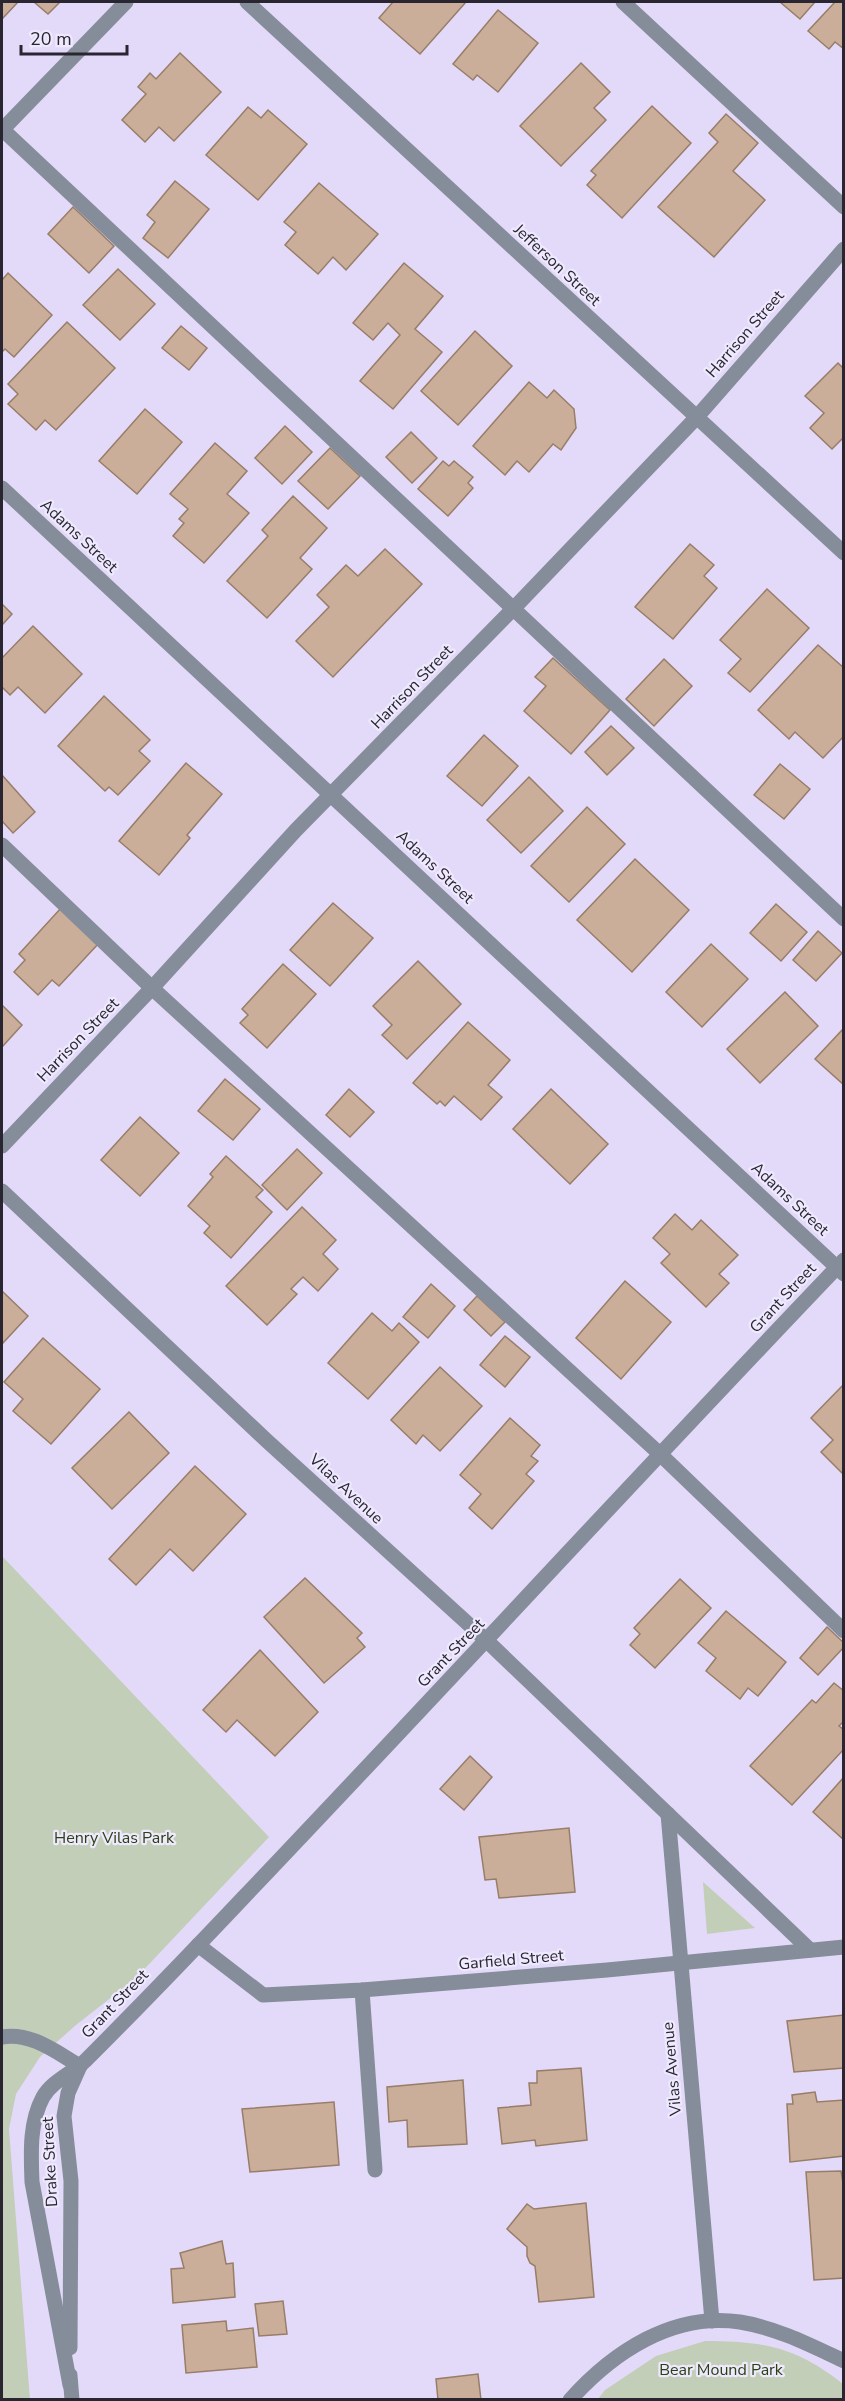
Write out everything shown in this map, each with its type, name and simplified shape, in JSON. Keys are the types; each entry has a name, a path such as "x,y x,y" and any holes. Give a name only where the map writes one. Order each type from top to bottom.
{"street":[{"path":"126,2 2,130 843,919"},
{"name":"Jefferson Street","path":"247,2 843,553"},
{"path":"623,2 843,207"},
{"name":"Harrison Street","path":"2,1146 153,988 331,795 696,418 843,249"},
{"name":"Adams Street","path":"2,488 841,1267"},
{"path":"2,845 153,988 661,1455 843,1631"},
{"name":"Vilas Avenue","path":"2,1191 266,1440 487,1641 810,1950"},
{"name":"Grant Street","path":"80,2066 198,1945 841,1267"},
{"name":"Vilas Avenue","path":"668,1814 712,2321"},
{"name":"Garfield Street","path":"198,1945 263,1995 362,1990 843,1947"},
{"path":"362,1990 375,2170"},
{"path":"2,2037 18,2036 40,2043 80,2066"},
{"name":"Drake Street","path":"71,2392 71,2181 64,2116 68,2093 80,2066"},
{"name":"Drake Street","path":"71,2392 32,2182 31,2157 33,2125 43,2098 54,2084 80,2066"},
{"path":"570,2400 614,2358 646,2338 679,2326 712,2321 739,2322 768,2329 800,2340 843,2361"}],"green space":[{"name":"Henry Vilas Park","path":"2,1556 269,1837 136,1978 76,2025 40,2057 16,2094 9,2129 30,2400 2,2399"},
{"path":"703,1882 755,1928 707,1934"},
{"name":"Bear Mound Park","path":"705,2341 762,2345 794,2354 843,2384 843,2399 598,2399 605,2390 656,2356"}],"building":[{"path":"2,2 18,2 2,19"},
{"path":"34,2 60,2 48,14"},
{"path":"393,2 466,2 420,54 379,18"},
{"path":"780,2 815,2 800,19"},
{"path":"835,2 844,2 844,49 835,42 829,49 808,31"},
{"path":"498,10 538,43 498,92 477,75 473,80 453,64"},
{"path":"180,53 221,92 174,141 159,127 145,142 122,120 146,94 138,87 150,73 156,79"},
{"path":"581,63 610,92 594,108 606,120 561,166 520,126"},
{"path":"652,106 691,143 622,218 587,185 596,175 591,171"},
{"path":"248,107 261,118 268,110 307,144 258,200 206,155"},
{"path":"726,114 758,143 733,171 765,200 714,257 658,207 718,142 709,133"},
{"path":"175,181 209,209 168,258 143,238 155,222 147,215"},
{"path":"319,183 378,234 346,270 333,257 318,274 285,245 296,232 284,222"},
{"path":"73,207 114,246 89,273 48,234"},
{"path":"404,263 443,296 415,329 442,352 393,409 360,381 400,335 388,323 373,340 353,323"},
{"path":"118,269 155,304 120,340 83,305"},
{"path":"8,273 52,315 14,357 5,349 2,352 2,280"},
{"path":"67,322 115,368 56,430 45,420 36,430 8,404 18,394 8,384"},
{"path":"181,326 207,348 189,370 162,348"},
{"path":"475,331 512,366 458,425 421,391"},
{"path":"838,363 844,369 844,437 832,449 810,428 824,413 805,396"},
{"path":"529,382 547,398 554,390 574,409 576,428 561,450 553,444 529,472 517,461 505,475 473,446"},
{"path":"145,409 182,442 137,494 99,461"},
{"path":"285,426 312,452 282,484 255,458"},
{"path":"411,432 437,458 412,483 386,457"},
{"path":"215,443 247,471 227,494 249,513 204,563 173,536 184,523 179,519 188,509 170,494"},
{"path":"330,448 360,476 328,509 298,481"},
{"path":"443,461 449,466 454,461 473,477 468,483 473,488 448,516 418,489"},
{"path":"293,496 327,528 300,558 312,569 267,618 227,581 268,536 262,530"},
{"path":"690,544 714,565 704,576 717,588 673,639 635,607"},
{"path":"385,549 422,584 333,677 296,641 329,607 317,595 346,565 358,576"},
{"path":"767,589 809,628 750,692 728,673 741,659 720,640"},
{"path":"2,604 12,614 2,625"},
{"path":"33,626 82,674 45,713 18,687 10,695 2,687 2,658"},
{"path":"818,645 844,668 844,736 823,758 795,732 789,739 758,710"},
{"path":"553,658 610,710 571,754 524,711 546,686 535,677"},
{"path":"664,659 692,686 654,726 626,699"},
{"path":"104,696 150,740 139,751 150,761 118,795 109,787 105,791 58,746"},
{"path":"611,726 634,748 607,775 585,752"},
{"path":"484,735 518,766 482,806 447,776"},
{"path":"186,763 222,794 187,835 190,838 159,875 119,841"},
{"path":"780,764 810,789 784,819 754,795"},
{"path":"2,775 35,812 13,833 2,821"},
{"path":"529,777 563,811 521,853 487,820"},
{"path":"587,807 625,844 569,902 531,866"},
{"path":"635,859 689,910 632,972 577,920"},
{"path":"333,903 373,938 330,986 290,950"},
{"path":"776,904 807,932 781,961 750,933"},
{"path":"61,908 99,943 59,986 52,980 38,995 14,972 25,960 19,954"},
{"path":"818,931 842,953 816,981 793,960"},
{"path":"711,944 748,979 702,1027 666,992"},
{"path":"418,961 461,1004 407,1059 382,1035 392,1025 373,1006"},
{"path":"283,964 316,994 267,1048 240,1023 248,1015 242,1009"},
{"path":"785,992 818,1026 760,1083 727,1049"},
{"path":"2,1005 22,1025 2,1047"},
{"path":"468,1022 510,1060 488,1085 502,1097 481,1120 454,1096 445,1106 440,1101 437,1104 413,1083"},
{"path":"844,1028 844,1085 815,1059"},
{"path":"225,1079 260,1109 233,1140 198,1111"},
{"path":"349,1089 374,1112 350,1137 326,1115"},
{"path":"551,1089 608,1144 570,1184 513,1129"},
{"path":"140,1117 179,1153 140,1196 101,1160"},
{"path":"297,1149 322,1173 287,1210 262,1185"},
{"path":"226,1156 263,1190 256,1197 272,1212 231,1258 204,1233 210,1226 188,1206 213,1177 210,1174"},
{"path":"302,1207 336,1240 323,1254 338,1269 318,1291 303,1277 291,1289 297,1294 267,1325 226,1286"},
{"path":"675,1214 692,1230 701,1220 738,1255 719,1274 729,1283 706,1307 661,1263 670,1254 653,1238"},
{"path":"625,1281 671,1322 621,1379 576,1338"},
{"path":"431,1284 455,1306 428,1338 403,1317"},
{"path":"2,1291 28,1316 2,1344"},
{"path":"477,1296 505,1322 491,1336 464,1310"},
{"path":"372,1313 392,1331 399,1323 419,1342 368,1399 328,1363"},
{"path":"505,1336 530,1357 505,1387 480,1365"},
{"path":"43,1338 100,1389 51,1444 13,1411 23,1399 4,1382"},
{"path":"440,1367 482,1406 440,1451 423,1435 416,1444 391,1420"},
{"path":"844,1384 843,1474 821,1452 833,1440 811,1418"},
{"path":"129,1412 169,1453 112,1509 72,1468"},
{"path":"510,1418 540,1445 531,1456 538,1461 526,1474 534,1481 492,1529 469,1508 481,1494 460,1475"},
{"path":"195,1466 246,1514 193,1571 170,1549 136,1585 109,1559"},
{"path":"305,1578 362,1633 357,1638 365,1647 324,1683 264,1617"},
{"path":"680,1579 711,1608 655,1668 630,1645 640,1634 634,1628"},
{"path":"726,1611 786,1662 758,1696 748,1688 740,1699 706,1671 716,1658 698,1643"},
{"path":"827,1627 844,1643 844,1647 818,1675 800,1658"},
{"path":"260,1650 318,1712 275,1756 237,1720 226,1732 203,1710"},
{"path":"834,1683 844,1691 844,1721 839,1726 844,1730 844,1749 792,1805 750,1766 812,1700 816,1703"},
{"path":"470,1756 492,1777 464,1810 440,1789"},
{"path":"844,1777 844,1840 813,1812"},
{"path":"569,1828 575,1892 499,1898 496,1879 485,1880 479,1837"},
{"path":"844,2015 844,2068 794,2072 787,2021"},
{"path":"581,2068 587,2140 536,2146 535,2140 502,2144 498,2108 531,2105 529,2083 537,2083 537,2071"},
{"path":"463,2080 467,2144 408,2147 407,2120 389,2122 387,2087"},
{"path":"815,2092 817,2102 844,2100 844,2156 790,2162 787,2104 793,2104 792,2095"},
{"path":"334,2102 339,2165 250,2172 242,2109"},
{"path":"841,2171 844,2189 844,2278 814,2280 806,2172"},
{"path":"586,2203 594,2297 539,2302 535,2266 530,2263 527,2256 527,2247 507,2229 527,2204 534,2209"},
{"path":"222,2241 226,2264 233,2263 235,2297 173,2303 171,2269 184,2268 180,2253"},
{"path":"283,2301 287,2334 259,2336 255,2304"},
{"path":"226,2321 227,2331 253,2328 257,2367 186,2373 182,2325"},
{"path":"478,2374 481,2400 438,2400 436,2379"}]}
